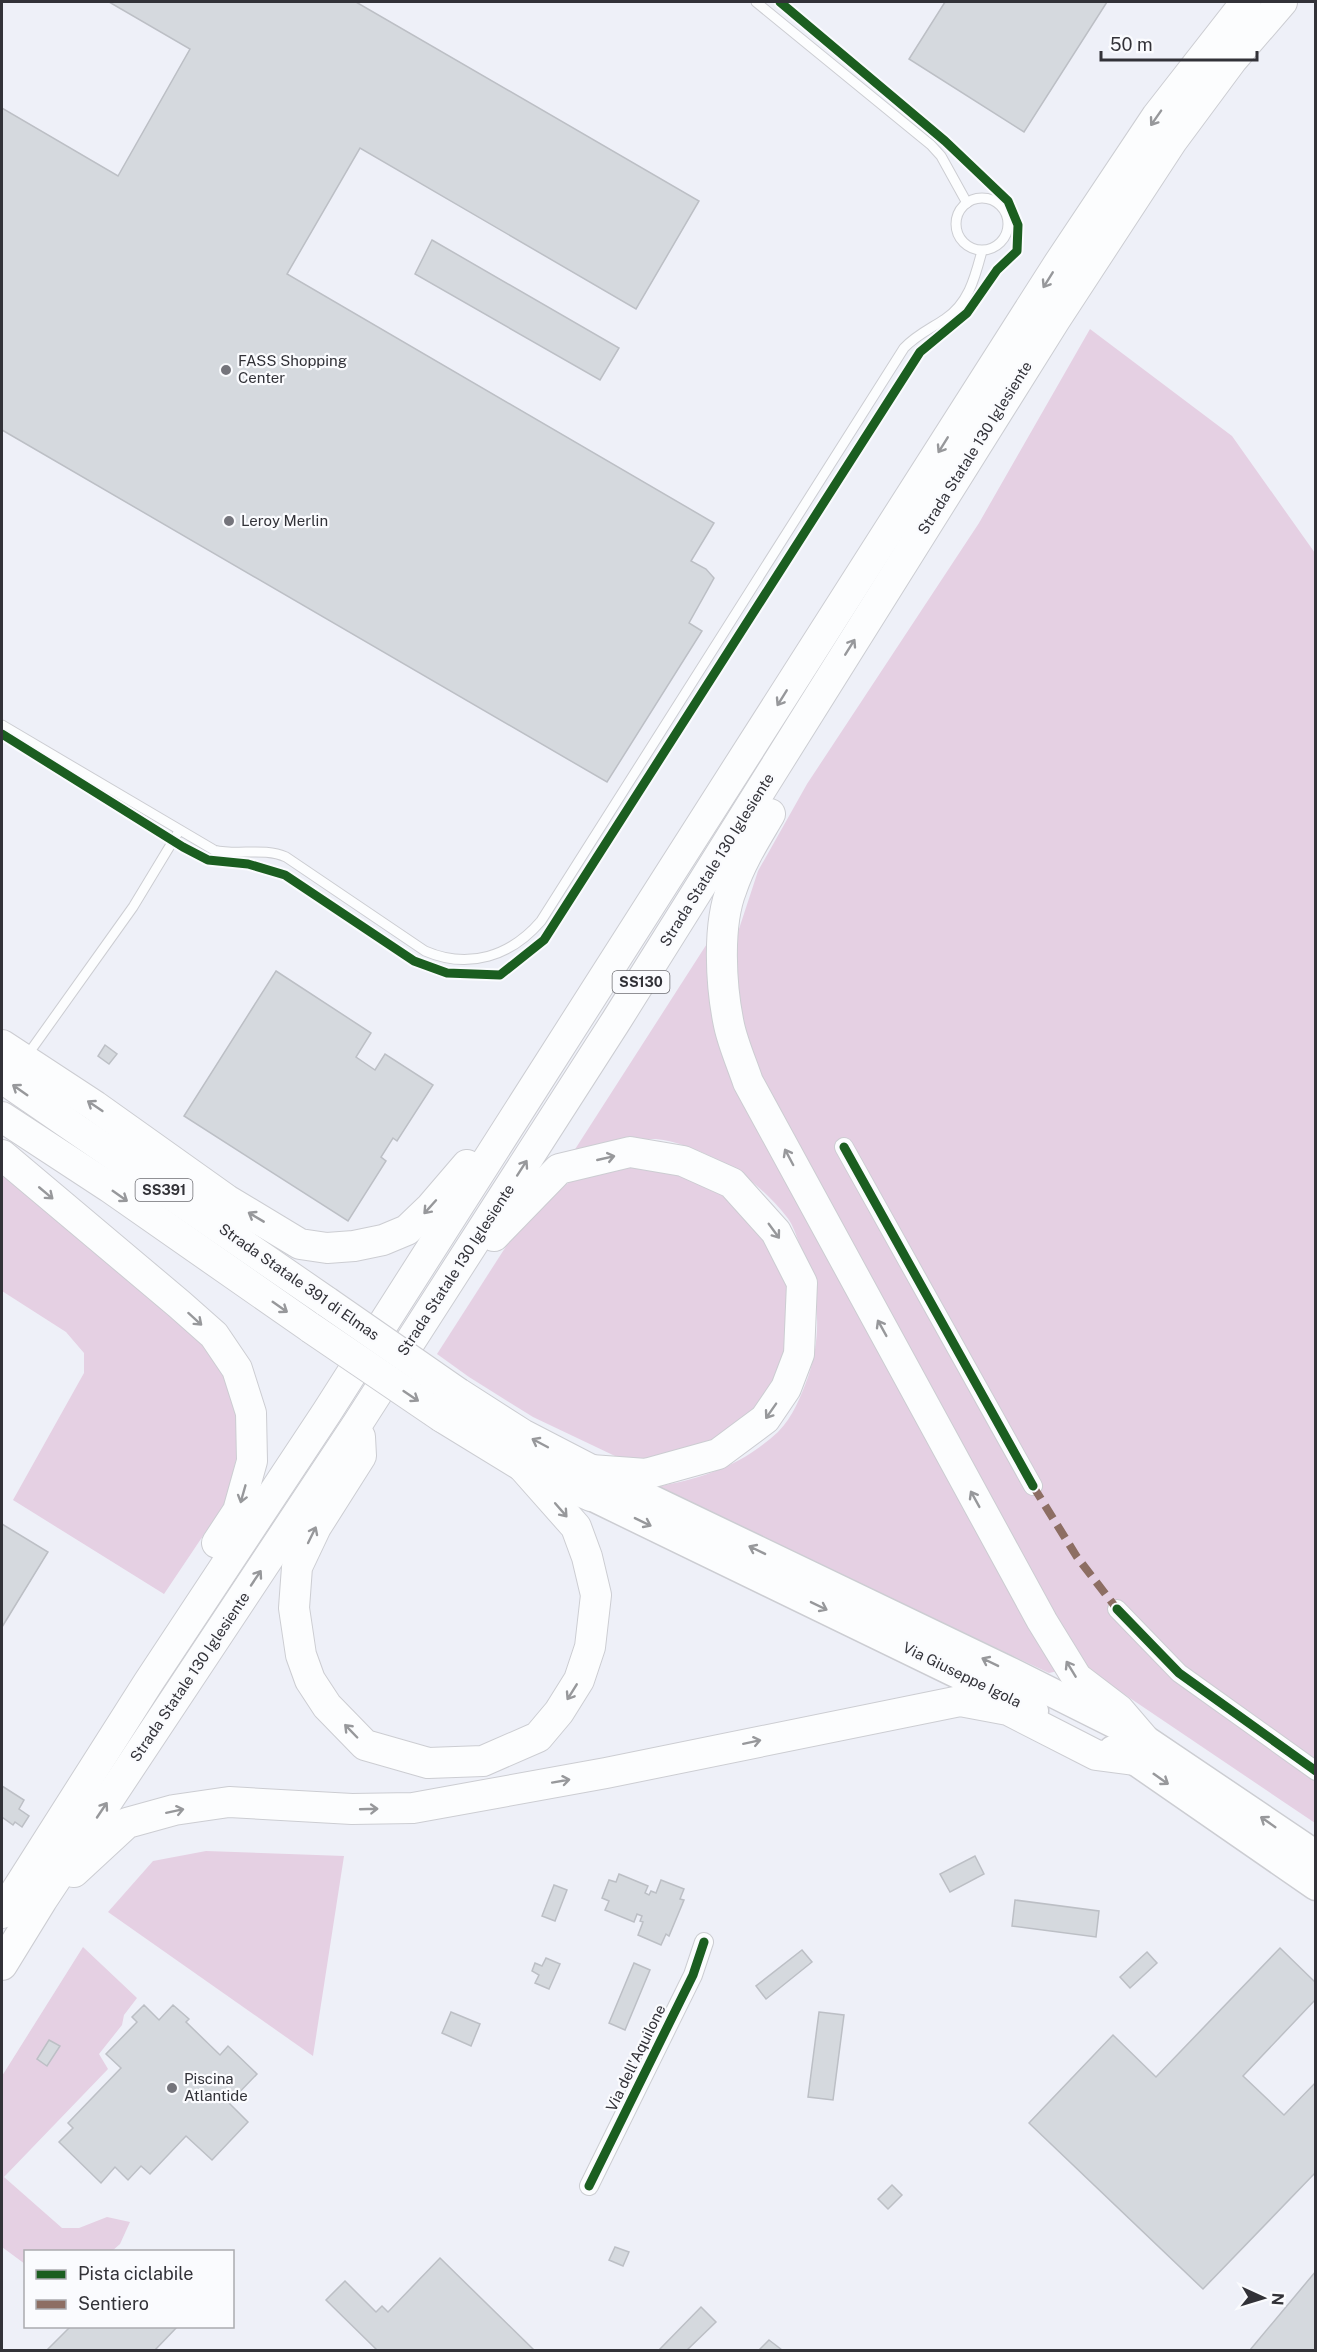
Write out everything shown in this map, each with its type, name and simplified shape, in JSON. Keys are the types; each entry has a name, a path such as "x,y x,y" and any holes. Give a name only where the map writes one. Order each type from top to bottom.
{"highway":[{"name":"Strada Statale 130 Iglesiente","path":"2,1913 148,1683 327,1412 1059,263 1157,116 1246,2"},
{"name":"Strada Statale 130 Iglesiente","path":"2,1965 42,1900 358,1423 616,1021 1055,320 1172,141 1232,60 1282,2"},
{"path":"42,1900 128,1823 174,1810 229,1803 352,1809 413,1808 606,1773 960,1701 1008,1710 1096,1755 1138,1749 1119,1710 1077,1678 1042,1621 748,1082 729,1027 723,983 722,938 730,890 749,849 822,726 827,685"},
{"path":"13,1052 156,1147 227,1200 300,1244 327,1248 354,1246 383,1240 407,1230 514,1119"},
{"name":"Strada Statale 391 di Elmas","path":"2,1078 327,1302 522,1466 595,1481"},
{"name":"Strada Statale 391 di Elmas","path":"2,1117 109,1187 310,1328 450,1405 522,1434 595,1481"},
{"path":"449,1281 559,1169 630,1152 683,1161 732,1183 776,1232 802,1283 800,1354 786,1388 765,1419 718,1454 646,1474 595,1481"},
{"path":"2,1155 213,1335 237,1369 251,1413 252,1461 238,1510 163,1630 148,1683"},
{"path":"358,1423 361,1456 316,1527 297,1567 294,1608 301,1655 310,1680 327,1706 365,1745 428,1763 483,1761 538,1737 559,1712 579,1680 590,1647 596,1595 587,1557 576,1527 522,1466"}],"main road":[{"name":"Via Giuseppe Igola","path":"595,1481 1138,1749 1316,1855"},
{"name":"Via Giuseppe Igola","path":"1138,1749 1316,1886"}],"street":[{"path":"844,1147 1033,1486"},
{"path":"1117,1609 1179,1673 1316,1771"},
{"name":"Via dell'Aquilone","path":"589,2186 693,1975 704,1942"}],"lane":[{"path":"756,2 931,145 941,156 967,203"},
{"path":"977,198 988,198 998,203 1005,211 1009,222 1008,233 1002,243 993,249 982,251 971,249 962,242 957,232 956,221 959,211 967,203 977,198"},
{"path":"2,725 207,846 225,853 264,852 286,857 409,941 436,956 462,960 494,956 520,942 541,921 904,348 914,337 958,309 966,297 974,282 982,251"},
{"path":"13,1052 133,907 179,831"}],"shaded area":[{"path":"1090,329 1232,436 1315,553 1315,1823 1115,1688 1082,1663 1069,1646 755,1064 743,1027 734,979 738,932 758,871 807,784 979,523"},
{"path":"710,939 709,995 1058,1671 1049,1673 656,1487 721,1469 750,1454 778,1432 788,1420 799,1399 808,1377 816,1342 814,1291 805,1257 788,1219 753,1182 712,1157 663,1140 624,1141 572,1154"},
{"path":"648,1163 720,1188 745,1209 786,1273 793,1314 777,1387 716,1447 647,1462 615,1456 533,1417 437,1354 521,1223 555,1191 582,1175"},
{"path":"2,1169 199,1340 213,1356 228,1382 236,1408 239,1448 225,1503 164,1594 13,1500 84,1373 84,1353 66,1332 2,1291"},
{"path":"206,1851 344,1856 313,2056 108,1912 153,1861"},
{"path":"83,1947 137,1998 124,2015 122,2025 99,2054 108,2069 4,2177 62,2228 79,2228 107,2217 130,2222 120,2244 113,2250 24,2250 24,2263 2,2247 2,2076"}],"building":[{"name":"FASS Shopping Center","path":"109,2 356,2 699,201 636,309 360,148 287,274 714,523 691,561 706,569 714,578 689,623 702,631 607,782 2,430 2,108 118,176 190,49"},
{"path":"945,2 1107,2 1024,132 909,59"},
{"path":"432,240 619,348 600,380 415,274"},
{"path":"276,971 371,1033 356,1057 375,1070 385,1054 433,1085 397,1141 393,1138 381,1157 386,1161 348,1221 184,1116"},
{"path":"105,1045 117,1054 109,1064 98,1056"},
{"path":"2,1524 48,1552 2,1627"},
{"path":"2,1786 24,1800 19,1809 29,1816 22,1827 15,1822 13,1825 2,1817"},
{"path":"975,1856 984,1874 950,1892 940,1874"},
{"path":"619,1874 648,1886 645,1893 649,1895 651,1891 656,1893 661,1880 684,1889 680,1899 684,1900 669,1936 666,1934 661,1945 638,1935 643,1922 640,1921 642,1916 637,1914 634,1922 605,1910 609,1901 602,1898 609,1880 616,1882"},
{"path":"554,1885 567,1890 555,1921 542,1916"},
{"path":"1015,1900 1099,1911 1096,1937 1012,1926"},
{"path":"1280,1948 1316,1983 1316,1999 1243,2076 1284,2115 1316,2082 1316,2172 1203,2289 1029,2123 1113,2035 1156,2077"},
{"path":"802,1950 812,1962 766,1999 756,1986"},
{"path":"1147,1952 1157,1963 1130,1988 1120,1977"},
{"path":"546,1958 560,1964 549,1989 535,1983 539,1975 532,1971 535,1963 542,1966"},
{"path":"634,1963 650,1970 625,2030 609,2023"},
{"name":"Piscina Atlantide","path":"144,2005 159,2020 173,2005 189,2019 186,2022 220,2055 228,2046 257,2074 229,2103 248,2122 212,2160 186,2136 150,2174 141,2166 128,2180 115,2167 101,2183 59,2142 73,2128 68,2123 121,2068 106,2054 137,2022 132,2017"},
{"path":"451,2012 480,2024 471,2046 442,2033"},
{"path":"819,2012 844,2015 833,2100 808,2097"},
{"path":"49,2040 60,2046 47,2066 37,2059"},
{"path":"892,2185 902,2195 888,2209 878,2199"},
{"path":"615,2247 629,2252 623,2266 609,2260"},
{"path":"440,2258 534,2350 377,2350 326,2300 345,2281 376,2312 382,2306 388,2312"},
{"path":"1316,2271 1316,2350 1250,2350"},
{"path":"701,2307 716,2322 687,2350 659,2350"},
{"path":"69,2328 176,2328 155,2350 47,2350"},
{"path":"769,2340 782,2350 759,2350"}],"marked path":[{"path":"1033,1486 1077,1557 1117,1609"}],"cycle path":[{"path":"2,734 183,847 208,860 248,864 285,875 414,961 447,973 500,975 544,940 920,352 967,313 997,270 1017,251 1018,225 1008,201 945,141 780,2"},
{"path":"844,1147 1033,1486"},
{"path":"1117,1609 1179,1673 1316,1771"},
{"path":"589,2186 693,1975 704,1942"}],"place":[{"name":"FASS Shopping Center","path":"226,370"},
{"name":"Leroy Merlin","path":"229,521"},
{"name":"Piscina Atlantide","path":"172,2088"}]}
